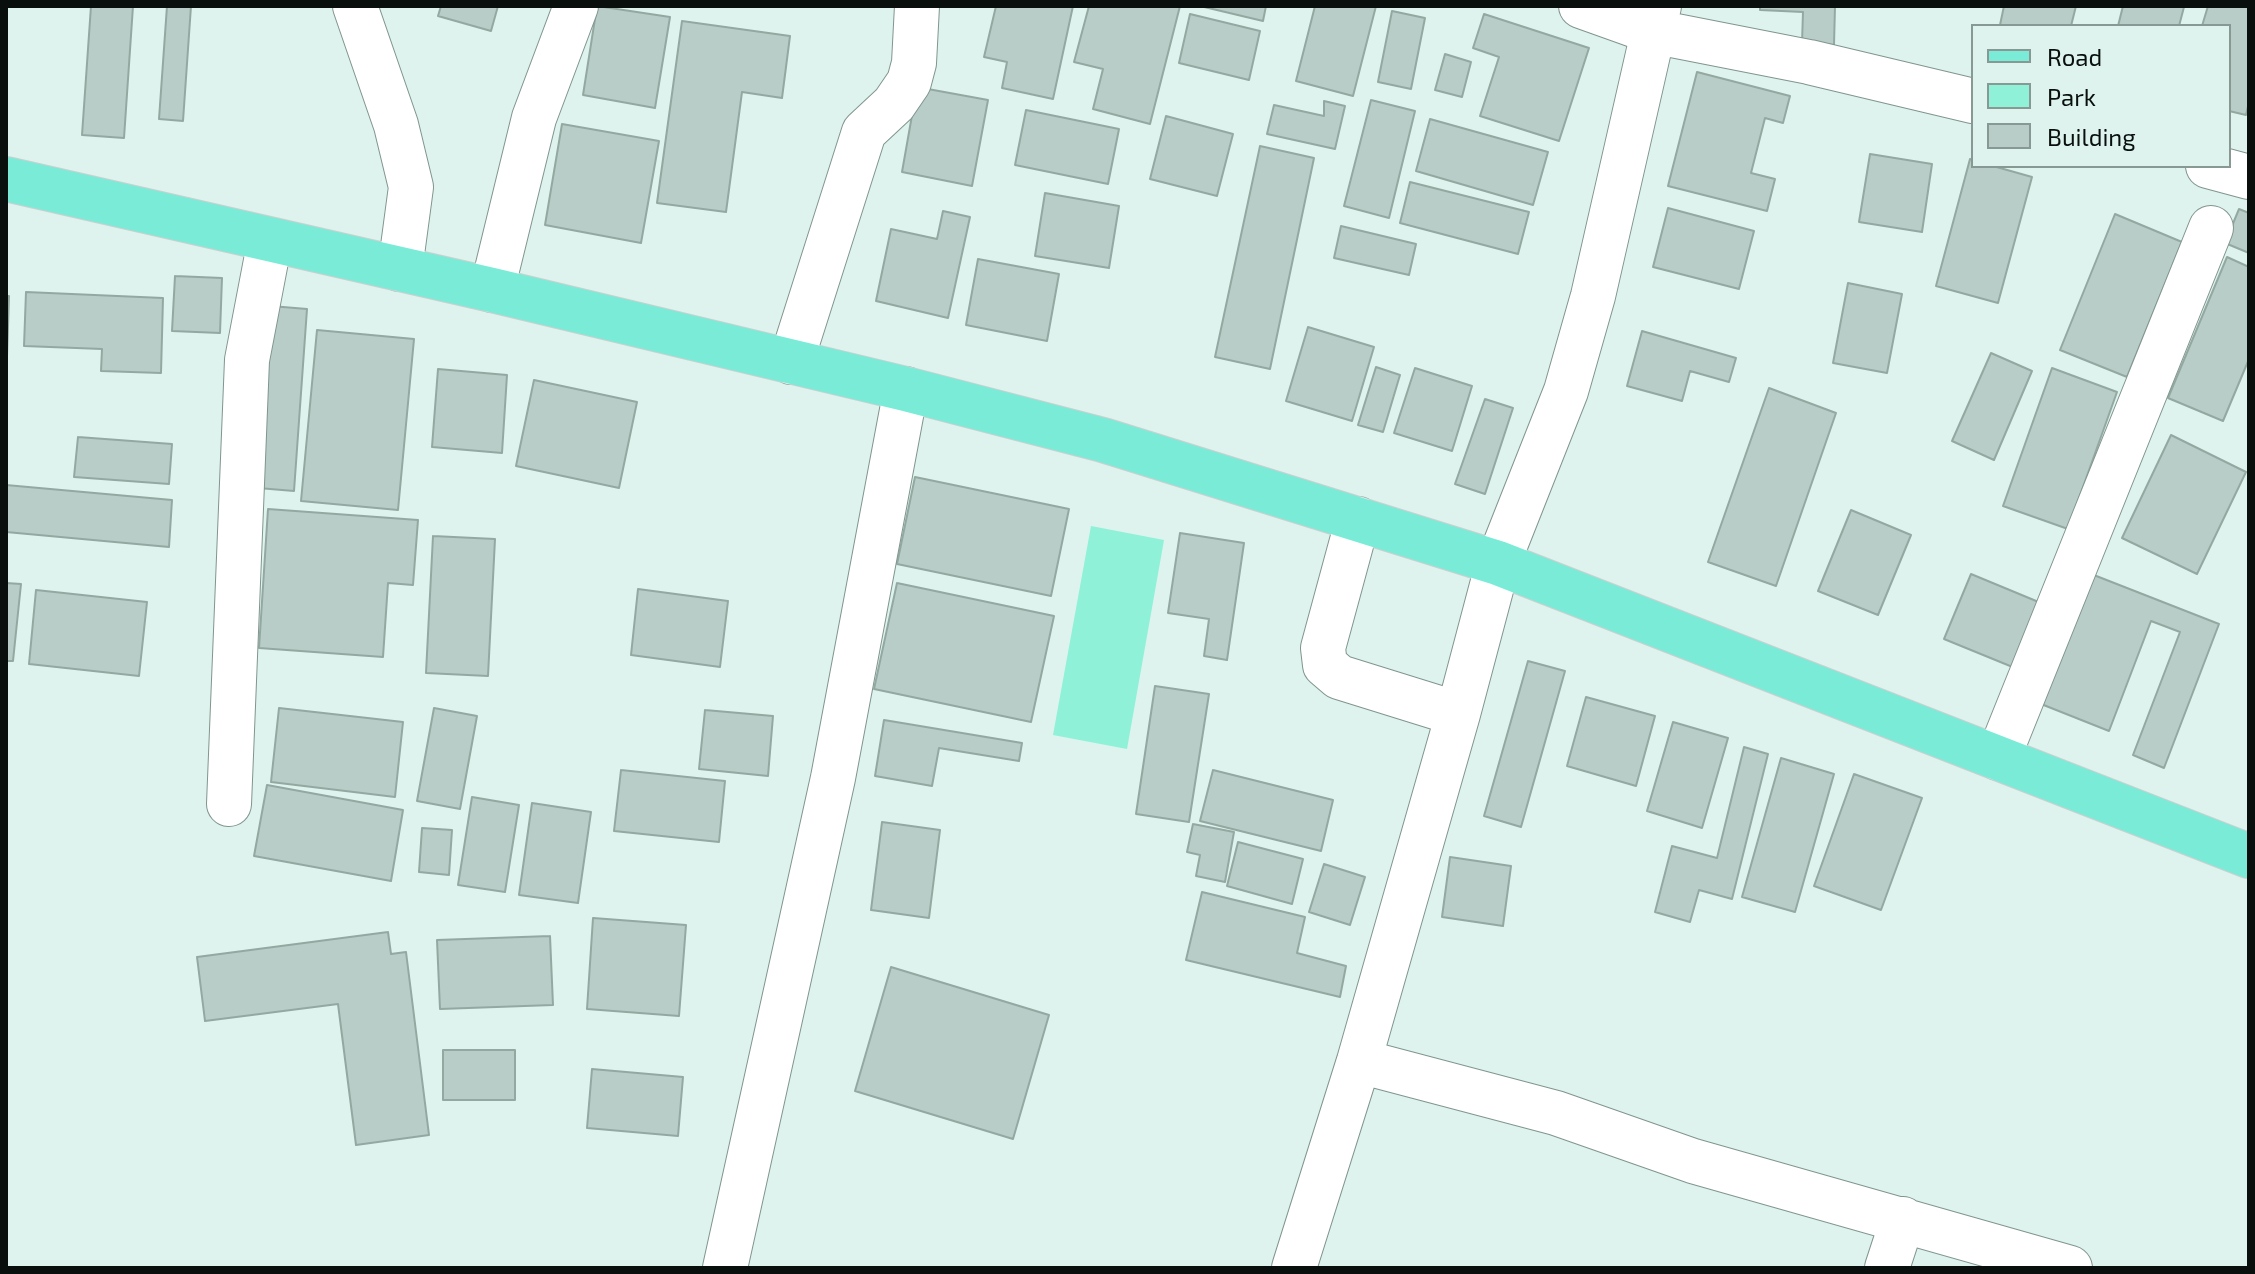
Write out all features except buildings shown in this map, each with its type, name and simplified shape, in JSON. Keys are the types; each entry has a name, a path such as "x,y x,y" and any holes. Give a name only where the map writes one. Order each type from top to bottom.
{"main road":[{"path":"6,179 492,290 906,389 1103,440 1498,563 2249,856"}],"street":[{"path":"355,6 396,125 411,187 400,269"},
{"path":"492,290 534,118 576,6"},
{"path":"791,362 864,132 894,104 909,82 914,63 917,6"},
{"path":"1581,6 1655,18 1809,62 1971,101"},
{"path":"1294,1268 1359,1061 1498,563 1570,377 1593,296 1655,18"},
{"path":"2215,168 2249,177"},
{"path":"1998,758 2211,228"},
{"path":"229,804 247,360 270,240"},
{"path":"725,1268 833,778 906,389"},
{"path":"1358,519 1323,648 1325,665 1339,677 1458,714"},
{"path":"1359,1061 1556,1113 1693,1161 2070,1268"},
{"path":"1887,1268 1903,1219"}],"green space":[{"path":"1091,526 1164,540 1127,749 1053,735"}]}
